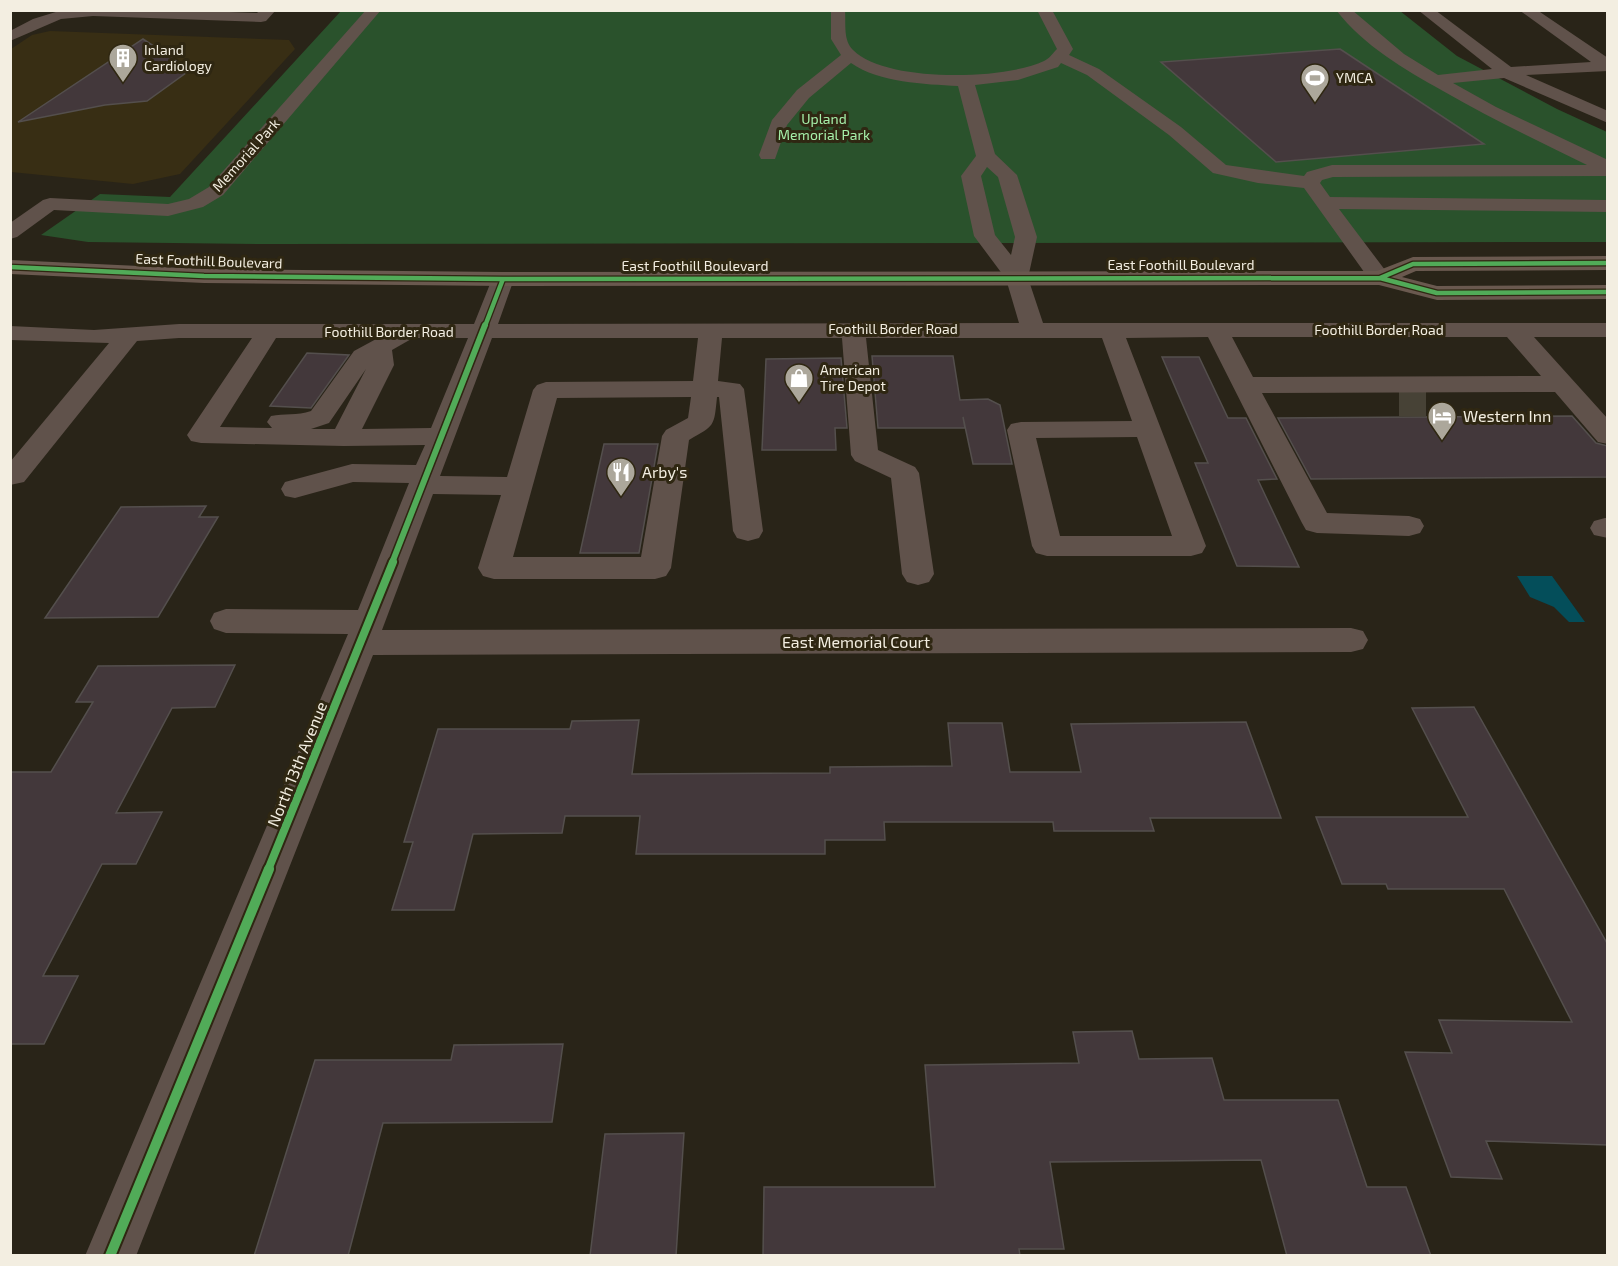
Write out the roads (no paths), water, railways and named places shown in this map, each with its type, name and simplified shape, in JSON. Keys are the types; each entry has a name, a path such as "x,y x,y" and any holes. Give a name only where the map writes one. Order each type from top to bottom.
{"main road":[{"name":"East Foothill Boulevard","path":"1380,278 1413,264 1608,264"},
{"name":"East Foothill Boulevard","path":"10,267 204,276 503,279 1380,278 1437,293 1608,292"}],"street":[{"path":"10,37 59,15 93,12 261,18 269,10"},
{"name":"Memorial Park","path":"10,233 50,204 168,210 196,203 216,191 374,10"},
{"path":"838,10 840,42 849,57 873,68 930,79 965,81 1018,75 1052,64 1065,49 1044,10"},
{"path":"1343,10 1419,72 1490,111 1608,170"},
{"path":"1425,10 1509,74 1608,118"},
{"path":"1526,10 1607,66"},
{"path":"1059,56 1093,72 1175,132 1220,169 1258,177 1310,183 1380,278"},
{"path":"1518,56 1537,70 1608,103"},
{"path":"768,155 778,124 803,94 849,57"},
{"path":"1435,80 1607,66"},
{"path":"965,81 986,156 1007,175 1026,237 1017,278"},
{"path":"986,156 971,176 985,236 1017,278 1033,329"},
{"path":"1310,183 1314,176 1332,171 1608,170"},
{"path":"1324,202 1608,207"},
{"name":"North 13th Avenue","path":"110,1256 365,633 503,279"},
{"path":"853,329 865,455 905,473 918,574"},
{"path":"1111,329 1191,546 1047,546 1021,430 1146,429"},
{"path":"711,330 705,389 701,422 676,436 655,568 494,568 546,390 705,389 731,389 748,531"},
{"path":"1216,330 1317,523 1409,526"},
{"path":"1514,330 1608,436"},
{"name":"Foothill Border Road","path":"10,333 94,337 179,331 1608,330"},
{"path":"268,332 201,435 344,438 443,436"},
{"path":"210,421 303,423 320,417 371,352 407,332"},
{"path":"10,476 14,476 129,335"},
{"path":"344,438 381,365 371,352"},
{"path":"1432,403 1454,403 1464,384"},
{"path":"1245,385 1562,384"},
{"path":"1348,386 1375,403 1399,403"},
{"path":"295,489 352,473 518,486"},
{"name":"East Memorial Court","path":"226,621 365,633 1351,640"}],"water":[{"path":"1517,576 1552,576 1585,622 1569,622 1554,607 1530,597"}],"tunnel":[{"path":"1399,403 1432,403"}],"place":[{"name":"Inland Cardiology","path":"123,84"},
{"name":"YMCA","path":"1315,104"},
{"name":"American Tire Depot","path":"799,404"},
{"name":"Western Inn","path":"1442,442"},
{"name":"Arby's","path":"621,498"}],"park label":[{"name":"Upland Memorial Park","path":"824,128"}]}
